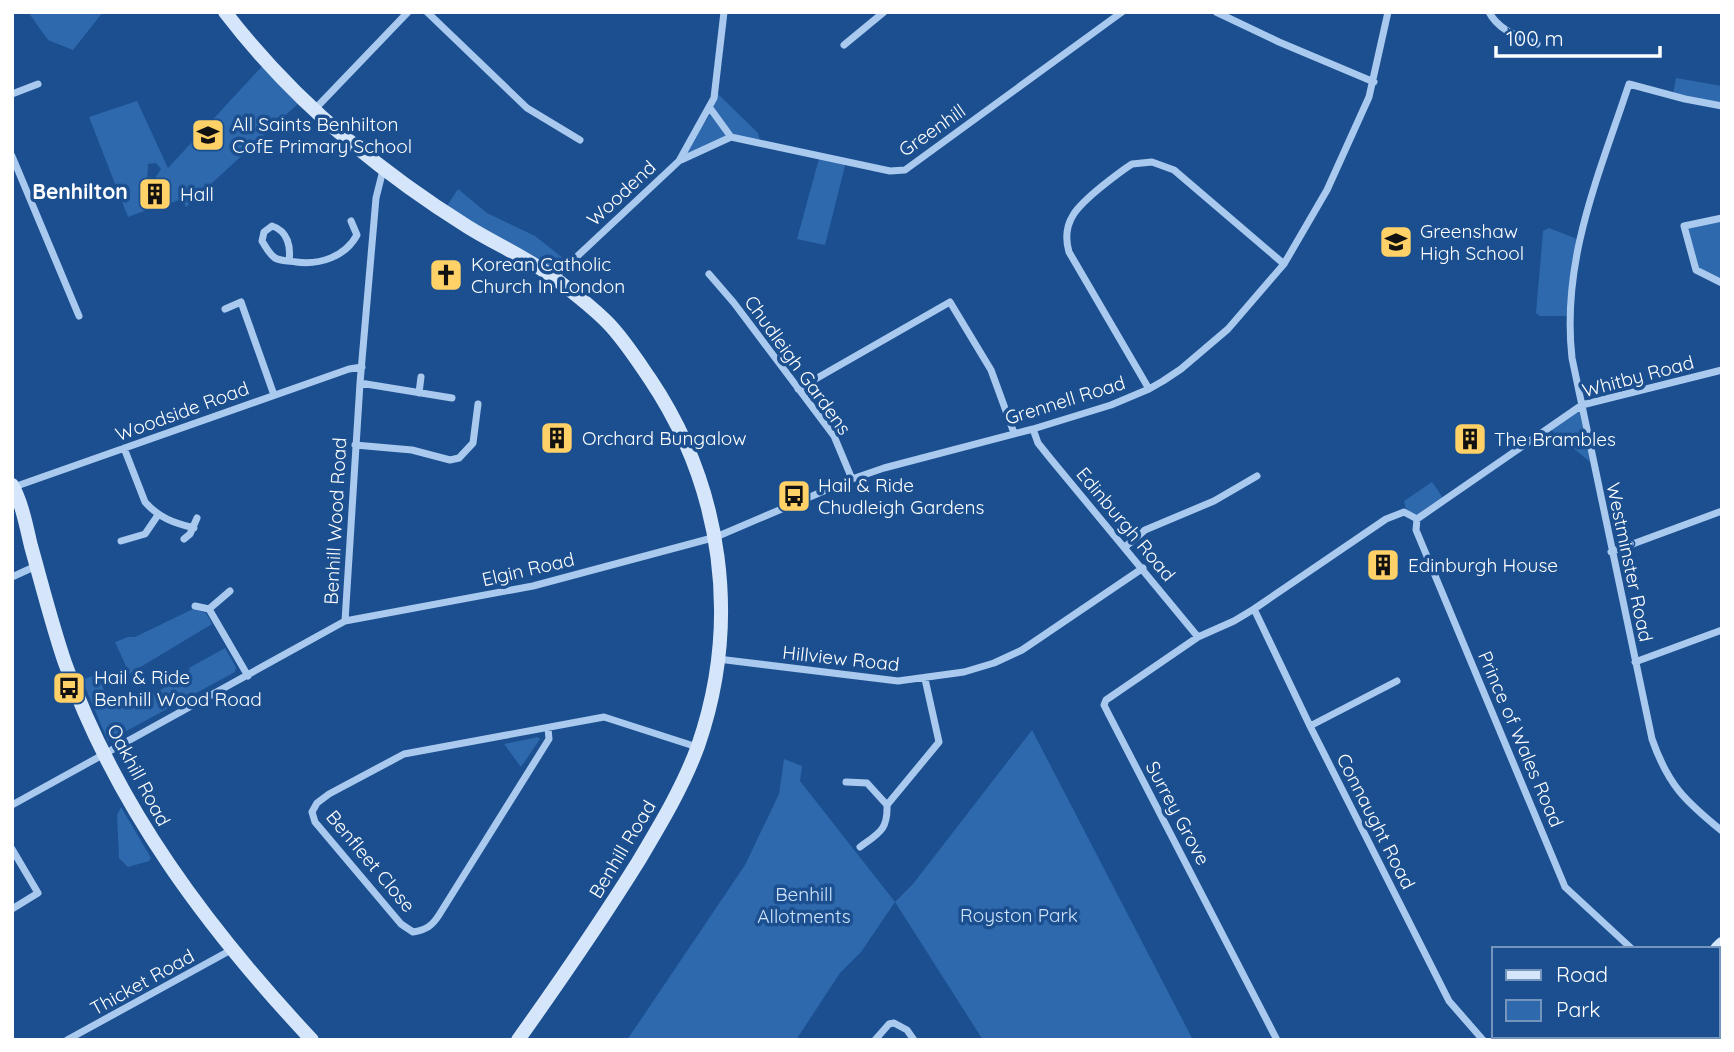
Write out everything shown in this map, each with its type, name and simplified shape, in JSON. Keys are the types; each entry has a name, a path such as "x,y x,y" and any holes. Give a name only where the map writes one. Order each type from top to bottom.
{"street":[{"name":"Benhill Road","path":"225,12 243,35 315,109 383,170 468,227 554,278 608,323 659,393 689,448 716,537 720,602 718,659 697,747 670,808 638,862 592,935 518,1040"},
{"path":"315,109 408,12"},
{"path":"427,12 527,108 580,140"},
{"name":"Woodend","path":"554,278 679,161 710,108 716,88 724,12"},
{"path":"844,45 884,12"},
{"name":"Greenhill","path":"731,137 890,171 905,170 1122,12"},
{"path":"1216,12 1374,82"},
{"name":"Grennell Road","path":"716,537 884,468 1093,411 1149,389 1181,369 1228,329 1284,264 1327,190 1374,82 1388,12"},
{"path":"1489,12 1495,23 1537,44"},
{"name":"Westminster Road","path":"1722,106 1629,84 1583,223 1572,275 1570,338 1611,552 1652,739 1664,771 1680,794 1722,831"},
{"path":"12,94 38,85"},
{"path":"710,108 731,137"},
{"name":"Woodend","path":"679,161 731,137"},
{"path":"12,156 79,316"},
{"path":"1149,389 1069,251 1066,229 1073,211 1081,203 1132,164 1161,164 1184,178 1284,264"},
{"name":"Benhill Wood Road","path":"12,805 248,677 345,621 360,383 376,198 383,170"},
{"path":"1722,218 1685,226 1696,270 1722,282"},
{"path":"289,261 289,242 279,228 272,226 264,232 262,241 272,256 289,261 307,264 322,262 352,245 357,235 351,221"},
{"path":"357,235 373,236"},
{"name":"Chudleigh Gardens","path":"709,274 834,436 852,480"},
{"path":"225,309 241,302 274,395"},
{"path":"798,389 950,302 991,370 1014,433"},
{"name":"Woodside Road","path":"13,486 349,369 362,367"},
{"name":"Whitby Road","path":"1417,519 1581,405 1722,370"},
{"path":"419,393 421,377"},
{"path":"360,383 452,398"},
{"path":"355,445 412,450 450,460 459,458 473,443 478,404"},
{"name":"Edinburgh Road","path":"1033,429 1038,443 1198,637"},
{"path":"124,448 145,502 158,515 177,524 194,527"},
{"path":"1125,547 1145,530 1214,501 1257,476"},
{"name":"Oakhill Road","path":"13,486 66,665 104,755 163,857 231,950 312,1040"},
{"path":"1611,552 1722,511"},
{"path":"1198,637 1254,609 1386,519 1404,512 1417,519"},
{"path":"121,541 145,534 158,515"},
{"path":"184,539 194,527 197,518"},
{"name":"Prince of Wales Road","path":"1417,519 1416,530 1565,887 1630,947"},
{"name":"Elgin Road","path":"345,621 533,586 716,537"},
{"path":"12,577 37,566"},
{"name":"Hillview Road","path":"718,659 898,681 964,672 994,663 1022,650 1143,568"},
{"path":"209,609 230,591"},
{"path":"195,606 209,609 248,677"},
{"name":"Connaught Road","path":"1254,609 1449,1001 1483,1040"},
{"path":"1635,662 1722,630"},
{"name":"Surrey Grove","path":"1198,637 1106,700 1104,705 1277,1040"},
{"path":"887,805 939,742 925,679"},
{"path":"1310,726 1396,681"},
{"name":"Benfleet Close","path":"548,729 548,739 468,869 433,924 422,930 413,932 401,924 315,822 312,812 317,803 404,754 604,717 697,747"},
{"path":"846,782 867,783 887,805 888,819 882,831 860,847"},
{"path":"12,849 38,893 12,909"},
{"name":"Thicket Road","path":"67,1040 231,950"},
{"path":"875,1040 889,1024 894,1023 907,1030 914,1040"}],"green space":[{"path":"28,12 103,12 73,50 48,40"},
{"path":"265,63 301,101 186,207 182,199 159,207 168,198 163,184 158,185 154,180 161,169 156,163 148,164 147,182 142,192 145,200 144,211 128,217 89,117 137,101 168,168"},
{"path":"1676,78 1722,86 1722,104 1673,94"},
{"path":"717,93 758,133 760,141 732,135 684,155 709,116"},
{"path":"820,155 846,162 825,245 797,239"},
{"path":"458,189 487,213 535,236 568,262 554,275 445,209"},
{"path":"1722,218 1722,283 1696,270 1684,226"},
{"path":"1549,228 1577,239 1568,316 1540,316 1536,313 1543,231"},
{"path":"1579,409 1590,462 1550,429"},
{"path":"1432,482 1443,498 1416,516 1406,509 1404,501"},
{"path":"193,609 206,613 212,624 124,677 120,669 126,666 115,642 135,637"},
{"path":"225,648 236,667 235,672 108,741 82,680 97,674 109,701 126,692 133,704 164,688 164,685 190,670 189,668"},
{"name":"Royston Park","path":"1032,730 1193,1040 983,1040 895,902 913,884"},
{"path":"538,737 540,739 521,767 504,744"},
{"name":"Benhill Allotments","path":"784,759 802,766 800,781 895,902 861,952 840,973 796,1040 627,1040 745,865 779,794"},
{"path":"121,807 151,858 149,861 128,867 119,858 117,815"}],"place":[{"name":"All Saints Benhilton CofE Primary School","path":"208,135"},
{"name":"Hall","path":"155,194"},
{"name":"Greenshaw High School","path":"1396,242"},
{"name":"Korean Catholic Church In London","path":"446,275"},
{"name":"Orchard Bungalow","path":"557,438"},
{"name":"The Brambles","path":"1470,439"},
{"name":"Hail & Ride Chudleigh Gardens","path":"794,496"},
{"name":"Edinburgh House","path":"1383,565"},
{"name":"Hail & Ride Benhill Wood Road","path":"69,688"}],"district":[{"name":"Benhilton","path":"80,191"}]}
